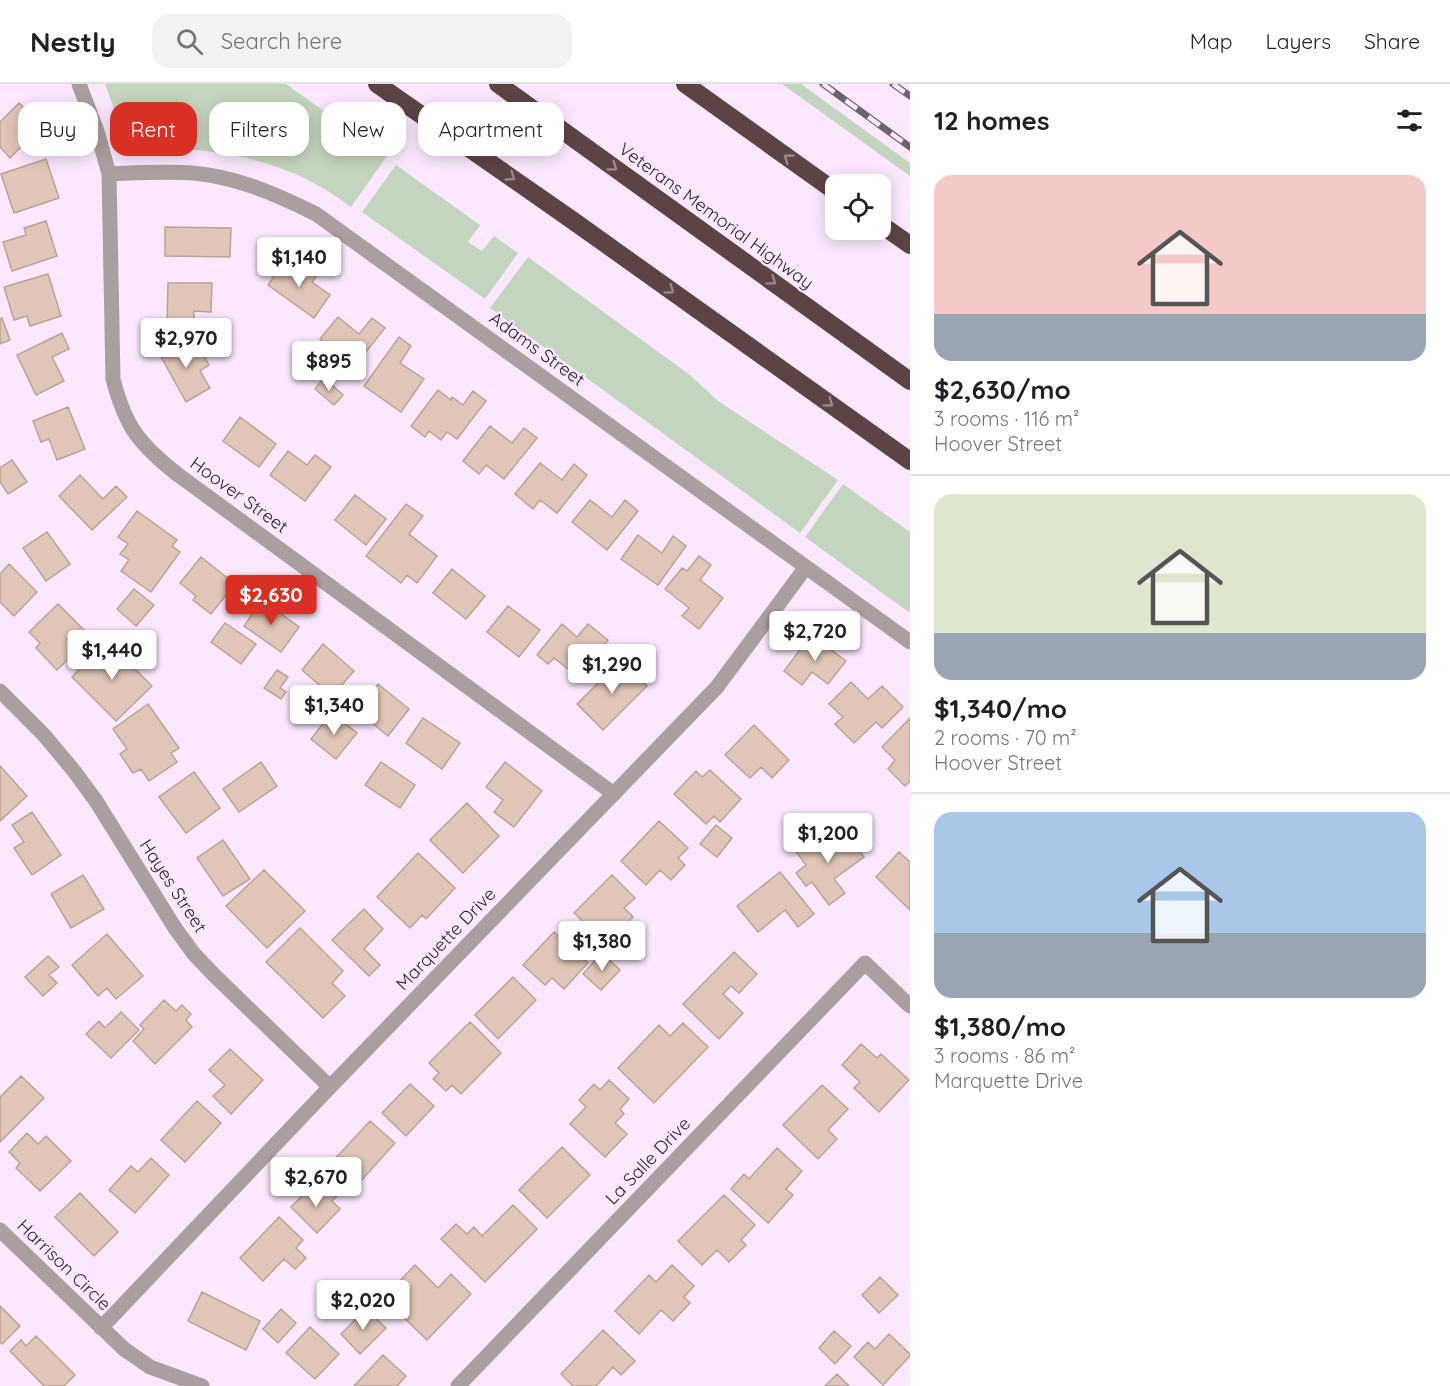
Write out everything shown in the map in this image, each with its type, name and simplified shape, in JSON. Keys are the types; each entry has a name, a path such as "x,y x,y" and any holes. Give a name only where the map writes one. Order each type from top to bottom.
{"highway":[{"path":"377,84 910,461"},
{"name":"Veterans Memorial Highway","path":"498,84 910,381"},
{"path":"686,84 825,184"},
{"path":"891,232 910,245"}],"street":[{"name":"Hoover Street","path":"79,84 97,131 109,174 113,379 120,406 134,433 153,454 177,474 615,794"},
{"name":"Adams Street","path":"109,174 192,173 233,180 275,193 316,214 910,642"},
{"name":"Marquette Drive","path":"101,1328 330,1087 717,687 806,567"},
{"name":"Hayes Street","path":"0,691 44,735 74,771 96,801 175,928 194,954 330,1087"},
{"name":"La Salle Drive","path":"458,1386 865,963 910,1006"},
{"name":"Harrison Circle","path":"0,1230 124,1349 150,1368 202,1386"}],"green space":[{"path":"105,84 286,84 321,109 321,156 387,156 351,207 305,178 281,168 237,156 309,156 309,102 209,102 209,151 197,150 197,102 112,102"},
{"path":"782,84 801,84 910,163 910,176"},
{"path":"396,165 480,225 468,242 482,251 494,236 518,253 485,299 362,212"},
{"path":"528,257 690,375 718,401 838,480 800,533 490,308"},
{"path":"843,484 910,532 910,613 805,537"}],"building":[{"path":"18,104 18,150 10,158 0,147 0,122"},
{"path":"46,159 59,198 14,213 1,174"},
{"path":"46,221 57,256 12,271 3,242 26,235 24,228"},
{"path":"165,227 231,228 230,257 165,256"},
{"path":"287,257 316,277 312,282 330,295 314,318 268,285"},
{"path":"48,274 61,316 30,326 27,316 14,320 4,287"},
{"path":"168,283 212,283 211,312 194,311 194,322 167,322"},
{"path":"338,317 359,334 372,318 385,328 354,367 320,339"},
{"path":"2,318 10,340 0,344 0,319"},
{"path":"62,333 69,349 52,357 64,381 36,395 17,355"},
{"path":"399,337 411,346 400,363 424,379 401,412 364,386"},
{"path":"185,338 193,352 200,348 209,365 200,371 210,388 186,402 159,353"},
{"path":"324,378 343,395 334,405 315,389"},
{"path":"438,390 451,400 452,397 463,405 473,391 486,401 457,439 447,432 441,440 429,431 425,437 411,426"},
{"path":"68,407 85,449 57,460 49,439 41,442 33,421"},
{"path":"240,417 276,444 259,467 223,441"},
{"path":"490,426 512,443 524,428 537,438 504,479 486,465 479,474 463,461"},
{"path":"288,451 307,465 315,455 331,467 305,501 270,475"},
{"path":"12,460 27,482 8,494 0,482 0,468"},
{"path":"540,463 562,480 574,464 587,475 557,513 540,500 533,509 515,494"},
{"path":"80,475 103,499 116,486 127,497 92,530 59,496"},
{"path":"355,495 386,519 366,545 335,520"},
{"path":"590,500 612,517 625,500 638,511 607,550 572,522"},
{"path":"406,504 423,516 409,534 437,556 417,583 407,575 401,583 366,556"},
{"path":"137,511 177,540 172,546 180,552 151,592 121,571 129,560 120,554 128,544 118,537"},
{"path":"47,532 70,564 46,581 23,548"},
{"path":"638,535 662,553 673,536 686,546 658,585 621,559"},
{"path":"699,556 711,565 700,580 723,598 699,629 682,616 689,608 665,589 682,568 687,571"},
{"path":"201,557 235,584 211,614 193,600 196,596 180,583"},
{"path":"9,564 37,592 14,616 0,602 0,574"},
{"path":"452,569 485,596 466,619 433,593"},
{"path":"134,589 154,605 136,626 117,609"},
{"path":"262,600 299,627 281,652 244,626"},
{"path":"58,604 91,637 57,670 36,648 40,643 29,632"},
{"path":"508,606 540,630 519,657 487,632"},
{"path":"225,623 256,644 241,664 211,642"},
{"path":"562,624 577,637 588,624 608,640 578,677 554,658 548,664 537,655"},
{"path":"811,635 846,661 828,684 812,672 802,685 784,671"},
{"path":"107,641 152,686 116,721 72,677"},
{"path":"323,644 354,671 332,696 302,670"},
{"path":"621,660 647,686 603,730 577,704"},
{"path":"277,670 288,677 280,688 286,692 281,699 264,688"},
{"path":"851,682 868,699 882,686 903,707 882,728 876,722 854,743 835,724 843,717 829,704"},
{"path":"378,684 409,709 388,736 357,711"},
{"path":"148,704 179,748 171,753 177,762 149,781 141,769 133,773 120,754 127,749 113,729"},
{"path":"331,713 357,733 336,759 311,739"},
{"path":"423,718 460,743 442,769 406,743"},
{"path":"910,718 910,781 905,786 888,769 895,760 882,747"},
{"path":"754,725 789,760 772,778 761,767 750,778 725,755"},
{"path":"261,762 277,786 239,812 223,789"},
{"path":"381,762 415,785 400,808 365,785"},
{"path":"505,762 542,791 514,827 494,812 503,800 486,787"},
{"path":"0,766 27,796 0,821"},
{"path":"710,770 741,799 720,822 714,816 706,824 674,794 696,771 702,777"},
{"path":"194,772 220,808 186,833 159,797"},
{"path":"467,803 499,836 463,873 430,840"},
{"path":"32,812 61,855 32,875 14,848 24,842 12,825"},
{"path":"659,821 688,848 678,858 685,865 671,880 660,870 646,885 621,861"},
{"path":"716,825 732,838 717,857 700,844"},
{"path":"843,830 864,857 834,879 845,893 829,905 812,882 806,886 796,873 806,865 795,850 813,837 821,847"},
{"path":"223,840 250,879 223,896 197,858"},
{"path":"899,852 910,862 910,910 876,877"},
{"path":"418,853 455,888 426,919 422,915 410,928 377,897"},
{"path":"264,870 305,911 267,948 226,906"},
{"path":"780,872 814,914 798,927 785,910 758,932 737,906"},
{"path":"83,875 104,909 71,928 51,894"},
{"path":"612,875 635,898 624,908 633,917 618,931 610,924 598,936 574,913"},
{"path":"364,909 383,929 364,949 380,965 369,976 332,940"},
{"path":"300,928 343,971 332,983 345,996 323,1018 266,962"},
{"path":"554,932 588,963 564,989 552,978 545,985 523,965"},
{"path":"107,934 143,976 116,999 107,988 98,996 72,965"},
{"path":"734,952 757,974 739,993 731,986 723,994 743,1013 719,1039 683,1004"},
{"path":"602,953 620,970 601,990 583,974"},
{"path":"48,956 59,967 49,975 57,983 43,996 25,977"},
{"path":"513,977 536,1000 498,1039 475,1015"},
{"path":"164,1000 176,1011 182,1005 191,1014 186,1020 192,1027 155,1064 133,1041 144,1029 140,1025"},
{"path":"121,1012 139,1030 111,1058 86,1034 99,1021 105,1028"},
{"path":"470,1022 501,1053 461,1094 452,1085 446,1091 433,1079 439,1073 429,1063"},
{"path":"683,1023 708,1047 654,1103 618,1068 659,1025 670,1036"},
{"path":"861,1044 877,1058 881,1054 909,1080 879,1112 854,1088 860,1082 842,1065"},
{"path":"230,1049 263,1080 231,1114 213,1096 225,1085 209,1070"},
{"path":"21,1076 44,1098 0,1142 0,1097"},
{"path":"609,1080 629,1099 620,1109 624,1114 615,1123 627,1134 605,1157 570,1124 586,1107 579,1100 594,1084 600,1090"},
{"path":"410,1084 434,1106 406,1136 382,1113"},
{"path":"822,1085 848,1109 828,1130 837,1139 818,1159 783,1125"},
{"path":"197,1101 221,1123 185,1162 161,1140"},
{"path":"370,1121 395,1143 358,1184 333,1161"},
{"path":"27,1133 38,1144 46,1136 71,1161 40,1191 16,1168 20,1163 9,1152"},
{"path":"562,1147 590,1175 547,1218 519,1190"},
{"path":"777,1148 802,1171 786,1189 793,1195 768,1223 731,1189 744,1174 749,1179"},
{"path":"151,1158 169,1175 135,1213 109,1190 131,1166 138,1172"},
{"path":"314,1184 324,1194 330,1189 337,1196 332,1201 340,1209 317,1233 291,1207"},
{"path":"80,1193 118,1232 94,1256 55,1217"},
{"path":"724,1195 755,1225 741,1240 746,1245 729,1262 717,1250 702,1265 678,1241"},
{"path":"513,1205 537,1229 485,1282 441,1239 456,1224 467,1234 474,1227 482,1236"},
{"path":"279,1217 303,1240 296,1248 306,1258 295,1269 284,1259 263,1281 240,1258"},
{"path":"415,1265 438,1288 451,1274 471,1294 427,1340 400,1314 407,1306 390,1291"},
{"path":"672,1265 694,1286 684,1297 690,1303 673,1321 661,1310 639,1334 615,1311 649,1275 656,1282"},
{"path":"880,1277 898,1295 879,1313 862,1295"},
{"path":"202,1292 260,1321 246,1350 188,1321"},
{"path":"0,1306 20,1326 2,1344 0,1342"},
{"path":"281,1309 296,1323 278,1343 263,1329"},
{"path":"366,1309 386,1328 360,1354 341,1334"},
{"path":"310,1327 339,1354 315,1379 286,1353"},
{"path":"603,1330 635,1361 621,1375 613,1367 596,1386 573,1386 561,1374"},
{"path":"834,1331 851,1346 835,1364 819,1348"},
{"path":"889,1334 910,1356 883,1385 854,1357 868,1342 875,1349"},
{"path":"36,1336 75,1375 64,1386 44,1386 10,1351 21,1340 26,1346"},
{"path":"383,1355 406,1376 397,1386 354,1386"},
{"path":"837,1374 849,1386 825,1386"}],"railway":[{"path":"823,84 910,147"},
{"path":"893,84 910,96"}]}
